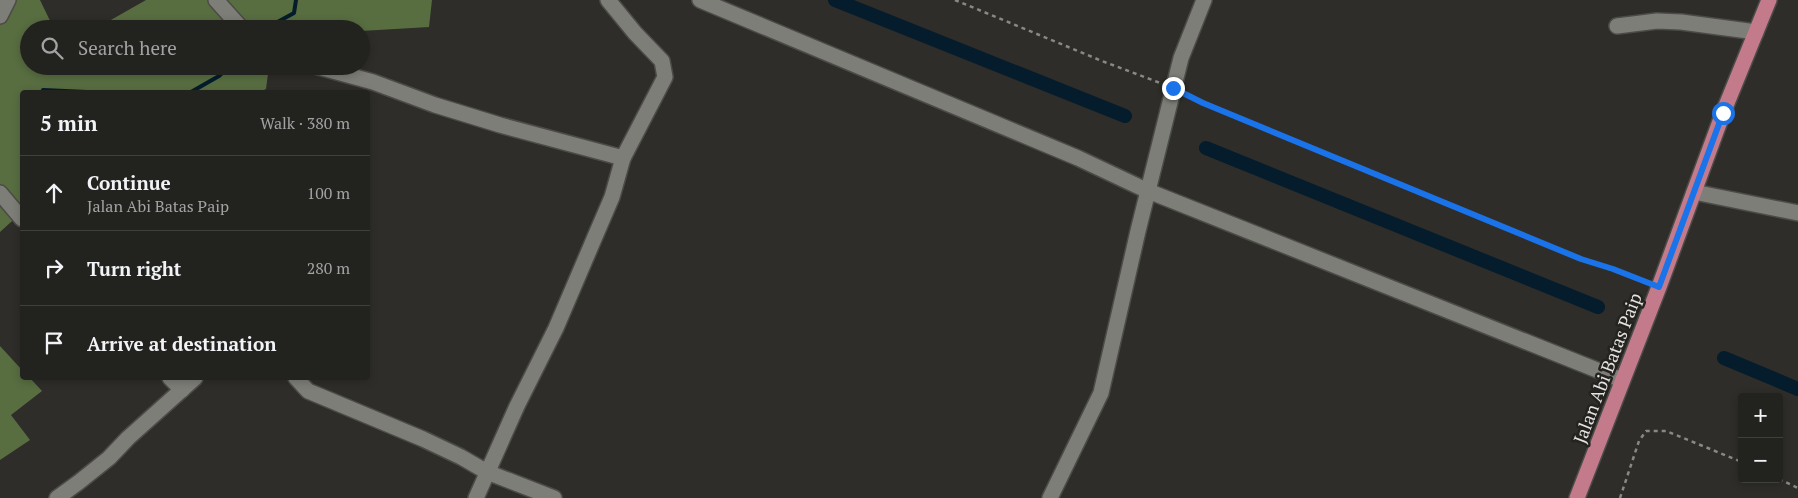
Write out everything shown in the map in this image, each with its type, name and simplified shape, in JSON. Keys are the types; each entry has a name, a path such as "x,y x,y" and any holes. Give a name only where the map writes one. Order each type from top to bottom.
{"main road":[{"name":"Jalan Abi Batas Paip","path":"1577,498 1657,292 1723,113 1769,0"}],"street":[{"path":"0,16 8,0"},
{"path":"216,0 234,20"},
{"path":"476,498 556,328 612,197 623,158 665,77 662,61 635,33 608,0"},
{"path":"700,0 1078,158 1148,191 1624,376"},
{"path":"1050,498 1101,392 1173,88 1181,58 1204,0"},
{"path":"1617,26 1665,21 1756,32"},
{"path":"348,75 500,125 623,158"},
{"path":"1694,192 1798,214"},
{"path":"0,193 20,217"},
{"path":"172,380 182,390"},
{"path":"57,498 109,458 128,438 193,380"},
{"path":"298,380 308,391 423,439 487,472 554,498"}],"path":[{"path":"954,0 1173,88 1203,103 1581,259 1613,269 1657,292"},
{"path":"1620,498 1639,442 1646,431 1666,431 1738,460"},
{"path":"1783,481 1798,488"}],"green space":[{"path":"0,0 40,0 50,20 20,20 20,75 268,75 266,89 264,90 20,90 20,214 0,232"},
{"path":"146,0 432,0 429,27 370,30 370,20 111,20"},
{"path":"0,346 20,368 20,380 32,380 42,391 11,415 30,440 0,460"}],"waterway":[{"path":"281,20 294,13 296,0"},
{"path":"835,0 1125,116"},
{"path":"194,90 220,75"},
{"path":"1206,148 1598,307"},
{"path":"1724,358 1798,389"}],"route":[{"path":"1173,88 1203,103 1581,259 1659,287 1723,113"}]}
